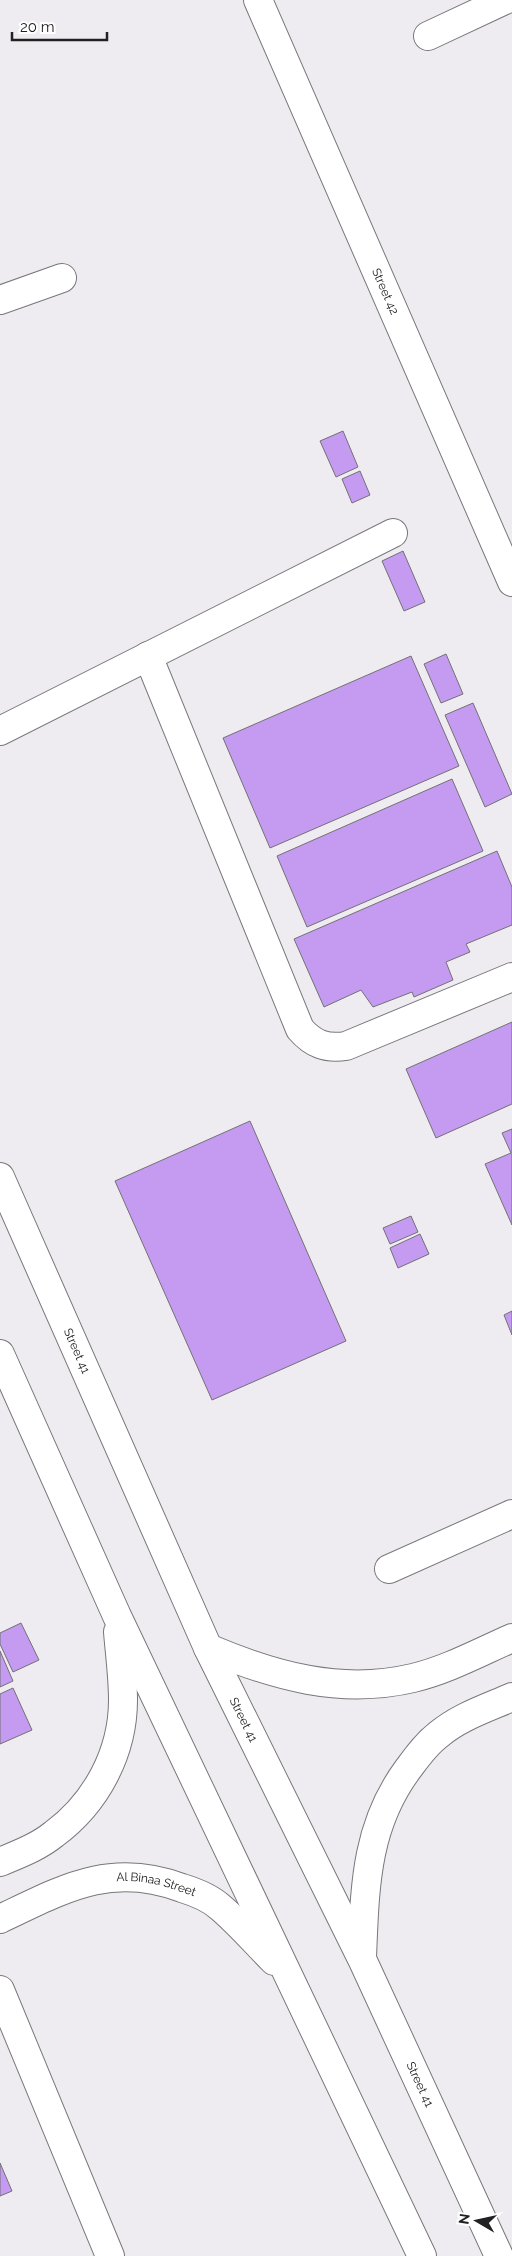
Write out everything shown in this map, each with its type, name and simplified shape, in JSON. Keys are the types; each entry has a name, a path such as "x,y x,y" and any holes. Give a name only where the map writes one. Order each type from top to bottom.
{"street":[{"name":"Street 42","path":"258,0 512,582"},
{"path":"428,36 505,0"},
{"path":"0,300 62,278"},
{"path":"0,731 393,533"},
{"path":"148,656 300,1029 308,1039 320,1045 333,1048 346,1046 512,977"},
{"name":"Street 41","path":"0,1177 208,1648 362,1959 499,2256"},
{"path":"0,1354 116,1616 422,2256"},
{"path":"389,1569 512,1514"},
{"path":"0,1862 31,1849 53,1835 73,1818 90,1798 104,1776 115,1752 123,1709 116,1616"},
{"path":"208,1648 246,1664 299,1679 328,1684 356,1685 413,1678 441,1669 512,1638"},
{"path":"362,1959 368,1861 383,1814 400,1780 418,1756 438,1735 465,1717 512,1697"},
{"name":"Al Binaa Street","path":"0,1919 66,1888 92,1881 118,1878 170,1883 196,1893 219,1906 288,1975"},
{"path":"0,1990 110,2256"}],"building":[{"path":"343,431 358,467 336,477 320,441"},
{"path":"360,471 370,495 352,503 342,479"},
{"path":"403,551 425,602 404,611 382,561"},
{"path":"446,654 463,694 441,703 424,664"},
{"path":"411,656 459,766 270,848 223,738"},
{"path":"473,703 512,794 485,807 445,715"},
{"path":"452,779 483,851 307,927 277,856"},
{"path":"497,851 512,887 512,925 466,944 470,952 446,962 453,980 414,997 412,992 373,1007 361,990 324,1007 294,939"},
{"path":"512,1022 512,1104 436,1138 406,1069"},
{"path":"250,1121 346,1341 212,1400 115,1181"},
{"path":"512,1129 512,1225 485,1164 511,1153 502,1133"},
{"path":"411,1216 418,1232 390,1244 383,1228"},
{"path":"420,1234 429,1254 398,1268 390,1248"},
{"path":"512,1311 512,1335 504,1315"},
{"path":"21,1623 39,1660 13,1672 0,1644 0,1633"},
{"path":"0,1651 13,1681 0,1687"},
{"path":"13,1688 32,1730 0,1744 0,1694"},
{"path":"0,2163 12,2191 0,2196"}]}
